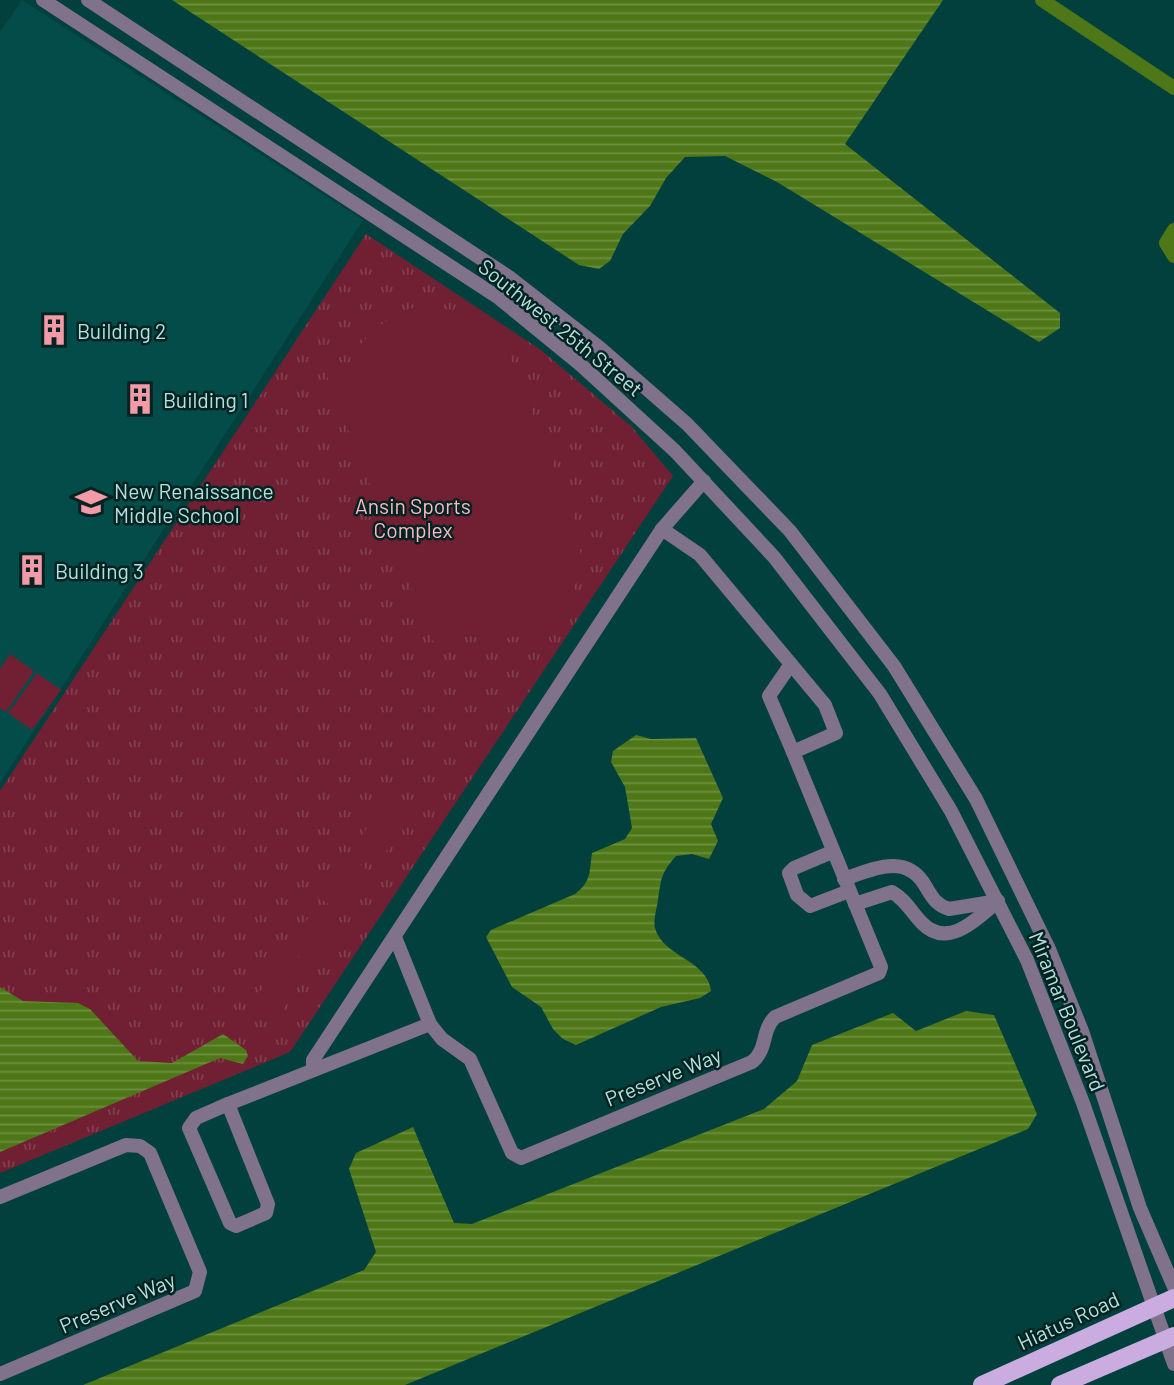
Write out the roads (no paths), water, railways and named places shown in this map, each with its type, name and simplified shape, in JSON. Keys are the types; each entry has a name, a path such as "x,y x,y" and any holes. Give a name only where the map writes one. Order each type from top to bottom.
{"main road":[{"name":"Hiatus Road","path":"982,1385 1174,1298"},
{"path":"1060,1385 1170,1338"}],"street":[{"name":"Southwest 25th Street","path":"43,0 499,298 581,365 675,451 774,557 880,694"},
{"name":"Southwest 25th Street","path":"88,0 509,277 600,348 687,424 790,531 896,671"},
{"path":"313,1068 313,1060 662,529 704,481"},
{"path":"662,529 700,555 825,705 836,727 836,733 793,752"},
{"name":"Preserve Way","path":"394,937 430,1024 442,1039 467,1056 512,1153 521,1157 752,1062 764,1048 765,1032 775,1017 879,973 881,967 769,696 791,664"},
{"name":"Miramar Boulevard","path":"896,671 976,799 1049,950 1082,1031 1140,1208 1174,1287"},
{"name":"Miramar Boulevard","path":"880,694 951,811 1027,960 1083,1103 1153,1306 1170,1338 1174,1364"},
{"path":"832,852 794,868 789,873 797,895 810,906 849,891 894,864 908,867 920,875 933,900 941,907 949,909 998,901"},
{"path":"849,891 892,892 906,901 925,926 939,933 952,933 969,926 998,901"},
{"path":"228,1104 268,1204 266,1213 236,1226 230,1223 189,1128 196,1118 228,1104 313,1068 430,1024"},
{"name":"Preserve Way","path":"0,1197 126,1145 140,1146 150,1153 200,1272 195,1291 0,1374"}],"waterway":[{"path":"1042,0 1174,88"},
{"path":"1174,230 1166,243 1174,256"}],"place":[{"name":"Building 2","path":"54,330"},
{"name":"Building 1","path":"140,399"},
{"name":"New Renaissance Middle School","path":"91,502"},
{"name":"Building 3","path":"32,570"}],"park label":[{"name":"Ansin Sports Complex","path":"413,517"}]}
